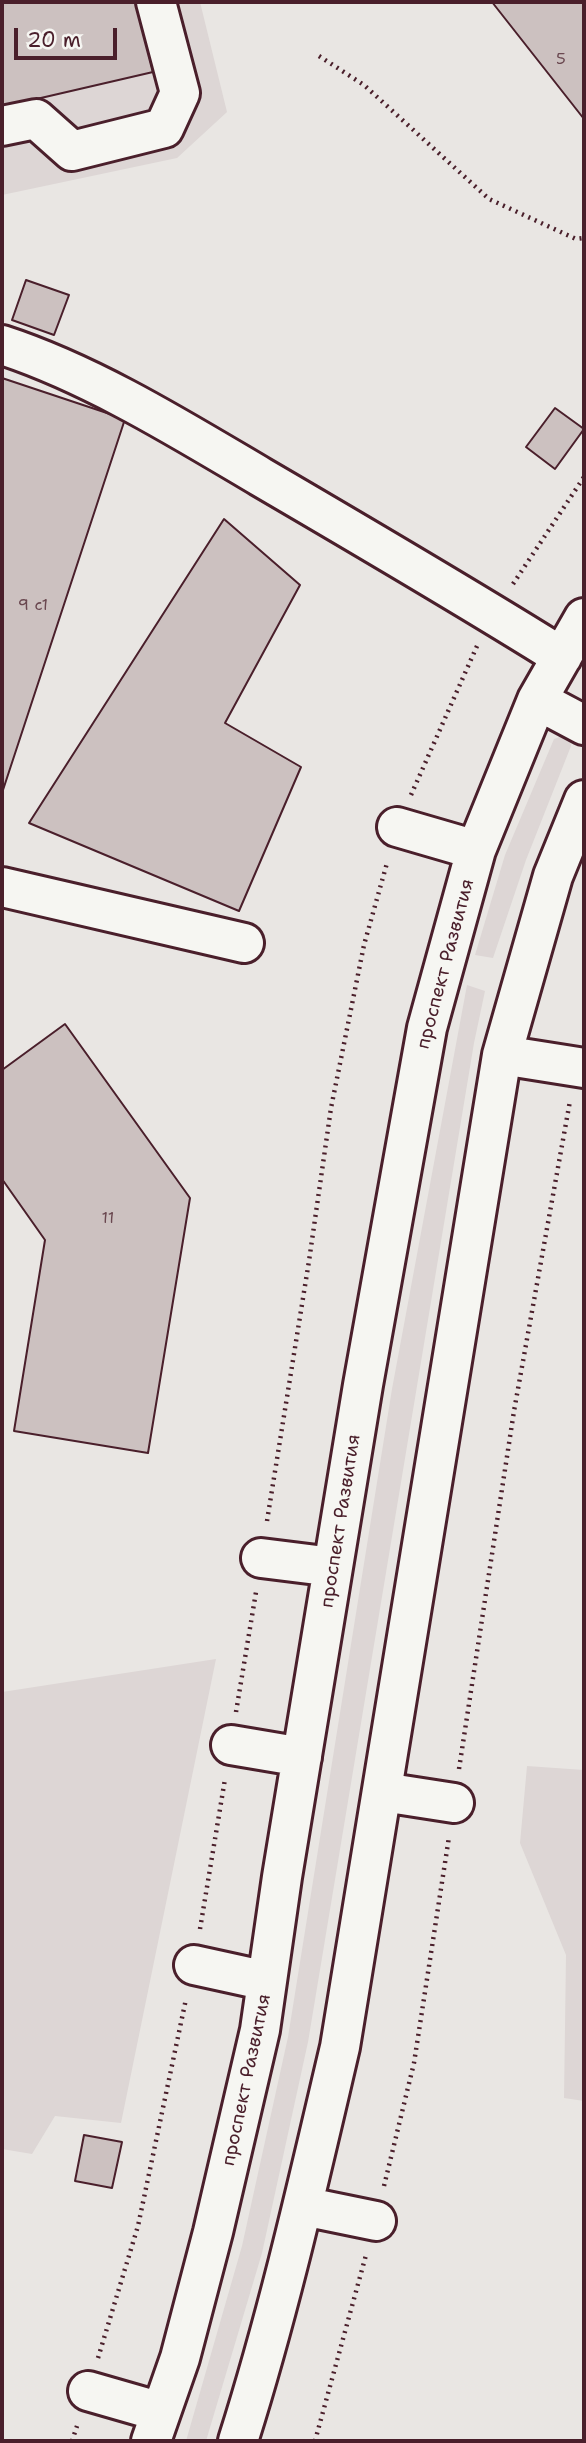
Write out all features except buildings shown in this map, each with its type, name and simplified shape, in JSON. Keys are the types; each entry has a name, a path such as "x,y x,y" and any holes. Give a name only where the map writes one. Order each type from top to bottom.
{"street":[{"path":"2,126 36,119 72,151 164,128 180,93 156,2"},
{"path":"2,345 33,355 159,417 494,614 562,657"},
{"name":"проспект Развития","path":"156,2427 180,2358 214,2232 260,2030 333,1567 427,1028 476,850 537,700 584,618"},
{"path":"537,700 584,725"},
{"path":"238,2441 256,2385 303,2206 340,2047 502,1055 553,876 584,800"},
{"path":"397,827 476,850"},
{"path":"2,887 244,943"},
{"path":"502,1055 580,1068"},
{"path":"261,1558 333,1567"},
{"path":"231,1745 302,1757"},
{"path":"383,1792 454,1803"},
{"path":"194,1965 267,1981"},
{"path":"303,2206 376,2221"},
{"path":"88,2391 156,2427"}],"path":[{"path":"319,57 364,85 489,199 576,239 584,238"},
{"path":"72,2441 138,2226 194,1965 309,1262 331,1108 364,945 397,827 483,632 530,556 584,477"},
{"path":"315,2441 376,2221 414,2063 514,1411 580,1068"}],"shaded area":[{"path":"2,2 584,2 584,2441 2,2441"},
{"path":"2,2 200,2 227,112 177,158 2,195"},
{"path":"565,735 571,746 526,860 493,958 475,955 505,855 554,739"},
{"path":"467,985 485,991 474,1043 308,2042 262,2253 206,2441 186,2441 242,2246 288,2037 392,1389"},
{"path":"216,1659 121,2123 55,2116 32,2154 2,2149 2,1692"},
{"path":"527,1766 584,1770 584,2101 564,2098 566,1955 520,1843"}]}
